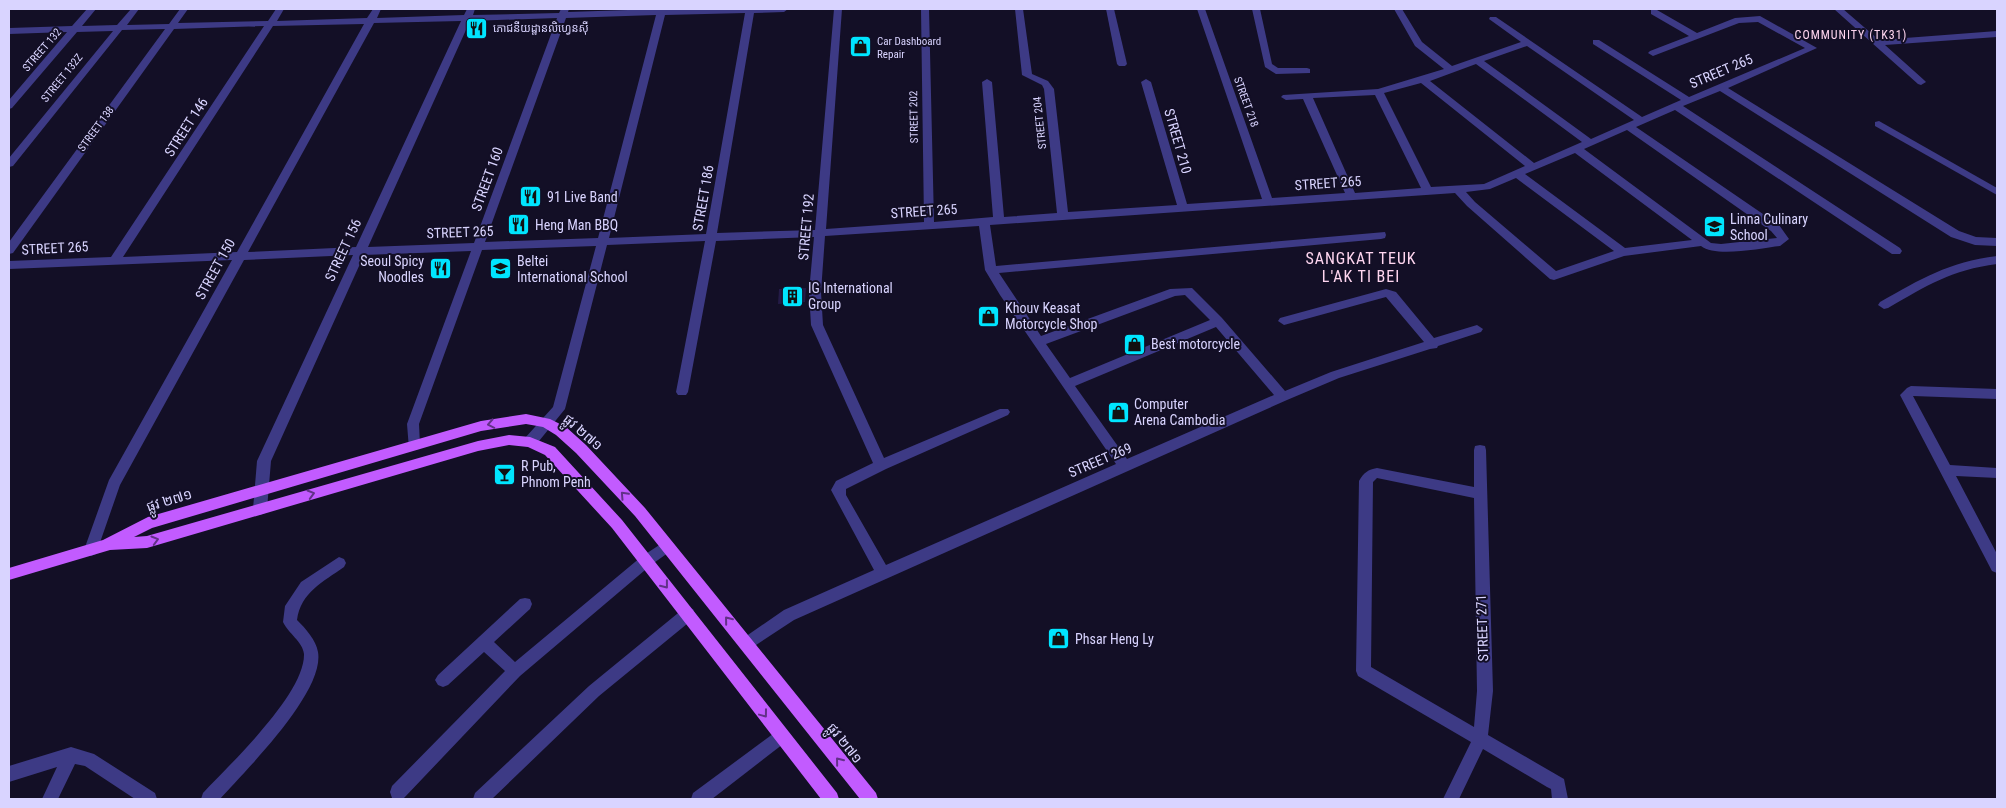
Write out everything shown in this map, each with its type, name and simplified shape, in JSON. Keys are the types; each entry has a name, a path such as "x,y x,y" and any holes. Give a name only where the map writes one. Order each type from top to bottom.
{"main road":[{"name":"ផ្លូវ ២៧១","path":"9,574 107,545 148,523 481,426 526,419 546,423 561,431 581,449 640,512 870,799"},
{"name":"ផ្លូវ ២៧១","path":"107,545 147,542 478,446 510,440 530,442 550,451 617,524 831,799"}],"street":[{"name":"STREET 132","path":"9,106 92,9"},
{"name":"STREET 132Z","path":"9,164 135,9"},
{"name":"STREET 138","path":"9,250 184,9"},
{"name":"STREET 146","path":"115,260 280,9"},
{"name":"STREET 150","path":"91,550 114,484 377,9"},
{"name":"STREET 186","path":"682,392 712,237 750,9"},
{"path":"9,31 370,21 469,13 784,9"},
{"name":"STREET 192","path":"838,9 816,292 817,326 881,465"},
{"name":"STREET 202","path":"925,9 929,226"},
{"name":"STREET 204","path":"1019,9 1028,75 1045,83 1049,89 1063,216"},
{"path":"1110,9 1122,64"},
{"name":"STREET 218","path":"1201,9 1268,202"},
{"path":"1256,9 1268,65 1271,69 1286,72 1307,71"},
{"path":"1398,9 1415,40 1452,71"},
{"path":"1838,9 1921,82"},
{"path":"530,442 559,409 662,11"},
{"name":"STREET 160","path":"414,445 414,424 564,12"},
{"path":"1654,12 1696,36"},
{"name":"STREET 156","path":"260,509 264,461 469,13"},
{"name":"STREET 265","path":"9,265 821,233 1486,187 1812,48 1760,19 1752,18 1738,20 1696,36"},
{"path":"1493,19 1642,121"},
{"path":"1877,43 1997,34"},
{"path":"1653,53 1696,36"},
{"path":"1596,42 1689,101"},
{"path":"1286,97 1378,92 1452,71 1527,43"},
{"path":"1479,62 1590,143"},
{"path":"1423,80 1533,167"},
{"path":"987,82 999,221"},
{"name":"STREET 210","path":"1146,82 1183,208"},
{"path":"1720,87 1964,239 1993,242 1997,252"},
{"path":"1378,92 1428,191"},
{"path":"1307,96 1351,196"},
{"path":"1676,106 1896,251"},
{"path":"1879,124 1997,192"},
{"path":"1577,149 1703,242 1714,248 1780,242 1784,239 1775,228 1629,127"},
{"path":"1517,174 1623,252"},
{"path":"1459,190 1471,204 1554,276 1623,252 1703,242"},
{"path":"984,222 991,270 1038,342 1126,467"},
{"path":"991,270 1381,235"},
{"path":"1884,305 1937,275 1973,263 1997,260"},
{"path":"1038,342 1184,290 1195,296 1283,397"},
{"path":"1284,321 1386,294 1392,295 1433,345"},
{"path":"1067,384 1218,321"},
{"name":"STREET 269","path":"747,644 789,616 1016,513 1126,467 1283,397 1335,375 1433,345 1477,329"},
{"path":"1997,394 1911,391 1906,395 1997,567"},
{"path":"883,574 838,490 841,485 881,465 1004,412"},
{"name":"STREET 271","path":"1450,799 1480,739 1485,691 1480,450"},
{"path":"1946,470 1997,473"},
{"path":"1480,494 1377,473 1370,474 1366,481 1363,671 1553,781 1558,785 1560,799"},
{"path":"398,792 515,672 646,561 668,546"},
{"path":"209,799 297,696 308,673 311,653 300,634 290,622 292,606 306,586 339,563"},
{"path":"444,680 525,604"},
{"path":"481,799 594,691 688,614"},
{"path":"484,643 515,672"},
{"path":"699,799 781,736"},
{"path":"50,799 71,755"},
{"path":"9,774 71,755 88,759 149,799"}],"building":[{"name":"IG International Group","path":"806,288 805,302 778,304 779,289"}],"place":[{"name":"ភោជនីយដ្ឋានលិហ្វេនសុី","path":"477,28"},
{"name":"Car Dashboard Repair","path":"861,47"},
{"name":"91 Live Band","path":"531,197"},
{"name":"Heng Man BBQ","path":"519,225"},
{"name":"Linna Culinary School","path":"1714,227"},
{"name":"Seoul Spicy Noodles","path":"440,269"},
{"name":"Beltei International School","path":"501,269"},
{"name":"IG International Group","path":"792,296"},
{"name":"Khouv Keasat Motorcycle Shop","path":"989,316"},
{"name":"Best motorcycle","path":"1135,344"},
{"name":"Computer Arena Cambodia","path":"1118,412"},
{"name":"R Pub, Phnom Penh","path":"505,474"},
{"name":"Phsar Heng Ly","path":"1059,639"}],"district":[{"name":"COMMUNITY (TK31)","path":"1851,35"},
{"name":"SANGKAT TEUK L'AK TI BEI","path":"1361,267"}]}
